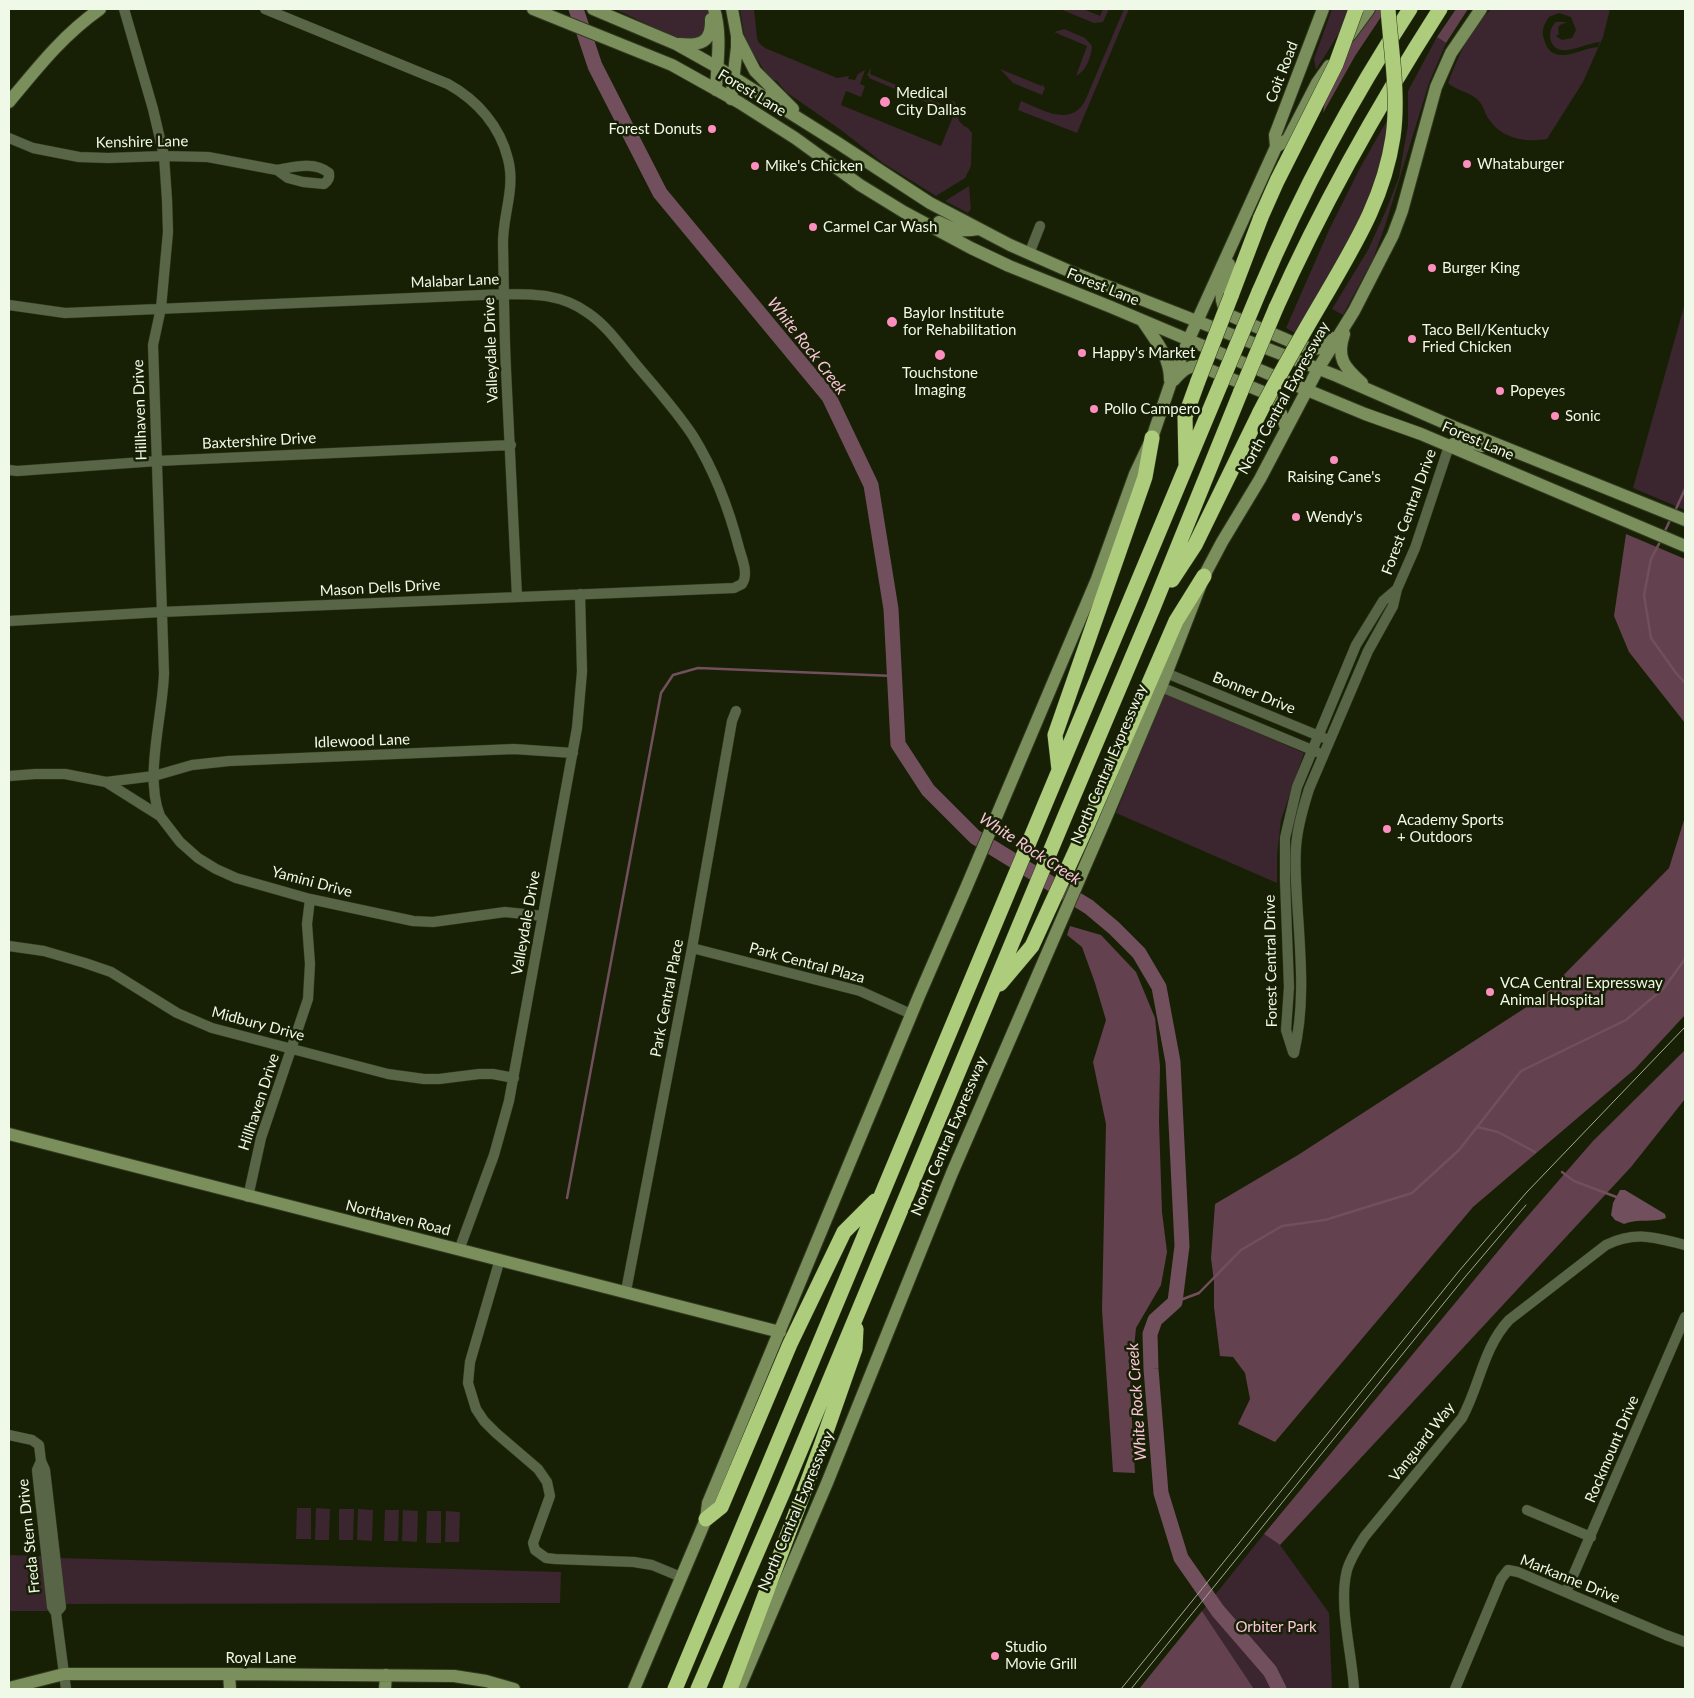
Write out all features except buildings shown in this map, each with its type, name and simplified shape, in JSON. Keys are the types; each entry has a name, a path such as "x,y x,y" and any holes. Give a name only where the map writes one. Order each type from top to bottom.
{"highway":[{"path":"1186,470 1185,417 1198,381 1261,217 1336,64 1356,9"},
{"path":"1153,608 1195,544 1284,366 1371,215 1386,173 1393,136 1395,106 1388,9"},
{"path":"675,1689 1259,292 1295,210 1324,153 1358,92 1410,9"},
{"name":"North Central Expressway","path":"698,1689 858,1315 1276,308 1306,241 1359,141 1440,9"},
{"path":"1059,771 1055,735 1145,477 1152,438"},
{"path":"991,994 1032,946 1087,826 1176,621 1204,576"},
{"path":"706,1519 721,1508 790,1344 844,1232 882,1195"},
{"path":"730,1689 821,1446 855,1349 858,1315"}],"main road":[{"path":"9,102 58,43 79,24 100,9"},
{"name":"Forest Lane","path":"533,9 672,65 795,138 873,193 904,212 1009,266 1189,339 1346,406 1421,434 1685,546"},
{"name":"Forest Lane","path":"594,9 676,44 811,126 930,204 1010,246 1318,369 1454,427 1685,520"},
{"path":"676,44 694,45 702,42 711,28 712,9"},
{"path":"712,9 716,15 718,48 716,90"},
{"path":"732,9 737,36 732,99"},
{"name":"Coit Road","path":"1276,147 1275,135 1323,9"},
{"path":"634,1689 706,1519 708,1503 911,1014 1097,578 1135,474 1152,438 1170,385 1197,320 1276,147 1288,139 1317,83 1369,9"},
{"name":"North Central Expressway","path":"739,1689 827,1483 955,1165 1161,686 1204,576 1260,479 1318,369 1354,311 1393,235 1402,211 1436,86 1459,39 1481,9"},
{"path":"737,36 755,71 811,126"},
{"path":"873,193 907,204 952,229 963,231 978,229"},
{"path":"1238,232 1220,299 1229,315 1301,346 1313,349 1325,347 1329,344 1349,319"},
{"path":"1010,246 1011,257 1009,266 1027,262 1069,271"},
{"path":"1349,319 1340,350 1341,358 1352,374 1366,386 1381,395"},
{"path":"1142,320 1164,352 1168,362 1170,385"},
{"path":"1170,385 1187,368 1193,366 1206,367 1272,397 1281,410 1286,428"},
{"path":"1346,406 1368,408 1387,413 1435,433 1445,432 1454,427"},
{"path":"1449,446 1460,440 1473,442 1520,462 1536,466 1552,466"},
{"path":"1568,497 1577,477"},
{"name":"Northaven Road","path":"9,1134 780,1332"},
{"name":"Royal Lane","path":"9,1688 64,1674 229,1674 454,1676 486,1681 514,1689"},
{"path":"229,1674 230,1689"},
{"path":"386,1675 386,1689"}],"street":[{"name":"Hillhaven Drive","path":"124,9 148,91 164,156 168,200 168,232 161,308 153,345 164,687 155,748 154,776 157,808 160,816"},
{"name":"Valleydale Drive","path":"265,9 448,84 476,103 491,122 502,141 511,171 511,187 503,241 506,369 517,597"},
{"name":"Kenshire Lane","path":"9,138 33,148 79,157 208,157 277,170"},
{"path":"1028,254 1040,226"},
{"name":"Malabar Lane","path":"9,305 65,313 505,294 534,294 552,296 569,301 604,326 676,412 692,436 717,482 726,504 745,574"},
{"name":"Baxtershire Drive","path":"9,470 157,461 510,445"},
{"name":"Forest Central Drive","path":"1397,589 1383,601 1356,645 1297,787 1291,809 1285,838 1289,987 1286,1030 1294,1053 1299,1030 1302,987 1296,881 1296,839 1302,812 1329,741 1368,651 1394,606 1397,589 1415,548 1449,446"},
{"name":"Mason Dells Drive","path":"9,621 161,612 734,588 742,584 745,574"},
{"name":"Valleydale Drive","path":"459,1250 494,1155 514,1078 573,753 582,672 580,594"},
{"name":"Bonner Drive","path":"1166,673 1329,741"},
{"name":"Bonner Drive","path":"1161,686 1324,754"},
{"name":"Park Central Place","path":"626,1291 692,948 732,721 736,711"},
{"name":"Idlewood Lane","path":"154,776 192,765 222,761 514,750 573,753"},
{"name":"Yamini Drive","path":"9,776 65,774 106,782 154,776"},
{"name":"Yamini Drive","path":"106,782 160,816 180,842 198,858 236,878 310,899 413,921 433,922 505,912 543,916"},
{"path":"1285,880 1296,881"},
{"name":"Hillhaven Drive","path":"248,1196 261,1138 308,999 310,964 307,924 310,899"},
{"name":"Midbury Drive","path":"9,946 44,951 111,972 177,1013 197,1023 291,1049 406,1077 439,1079 493,1074 514,1078"},
{"name":"Park Central Plaza","path":"692,948 860,991 911,1014"},
{"name":"Vanguard Way","path":"1354,1689 1344,1597 1347,1570 1365,1536 1462,1418 1468,1407 1490,1346 1499,1331 1509,1320 1615,1240 1651,1236 1685,1245"},
{"path":"500,1259 470,1362 468,1383 476,1409 484,1421 538,1470 547,1482 550,1496 533,1543 535,1550 546,1558 634,1562 652,1565 681,1577"},
{"name":"Rockmount Drive","path":"1566,1592 1685,1317"},
{"name":"Freda Stern Drive","path":"9,1435 32,1440 39,1445 41,1461 45,1470 61,1607 56,1613 66,1689"},
{"path":"1527,1510 1591,1537"},
{"name":"Markanne Drive","path":"1455,1689 1501,1579 1508,1570 1518,1572 1685,1642"}],"green space":[{"path":"615,9 707,9 710,21 704,37 685,42"},
{"path":"740,9 754,9 757,38 759,43 765,48 837,78 849,76 848,79 855,80 858,74 865,70 860,84 865,86 861,97 846,91 841,105 941,146 954,114 869,78 867,75 871,68 870,74 948,107 951,101 954,101 957,106 959,121 972,133 971,166 965,178 936,196 883,163 841,130 786,92 777,81 769,78 748,45 744,34"},
{"path":"1060,9 1083,9 1100,16 1103,9 1109,9 1103,22 1094,23"},
{"path":"1124,9 1129,9 1077,133 1018,110 1021,101 1055,114 1071,114 1079,109 1085,101"},
{"path":"1332,9 1348,9 1339,33 1316,70 1314,59"},
{"path":"1491,9 1610,9 1603,37 1583,82 1547,139 1530,140 1514,138 1506,134 1493,125 1476,98 1448,83 1465,44","holes":["1559,13 1571,17 1576,30 1572,38 1562,40 1556,36 1559,34 1558,28 1560,25 1567,22 1556,22 1550,34 1553,45 1561,50 1565,50 1600,42 1598,47 1567,55 1553,53 1548,48 1543,30 1549,17"]},
{"path":"1064,29 1085,38 1092,46 1087,64 1083,71 1076,76 1087,46 1054,32"},
{"path":"1437,37 1446,43 1429,83 1385,226 1373,259 1343,315 1332,309 1368,250 1399,177 1408,125 1408,91"},
{"path":"1000,69 1042,86 1042,84 1045,88 1042,95 1013,83"},
{"path":"1389,117 1384,160 1370,205 1297,334 1286,328 1329,230 1360,168"},
{"path":"969,186 971,209 968,213 945,201"},
{"path":"1685,303 1685,510 1633,488"},
{"path":"1165,693 1304,753 1281,820 1277,855 1277,883 1116,813"},
{"path":"297,1508 311,1508 311,1539 296,1539"},
{"path":"316,1508 330,1509 329,1540 315,1540"},
{"path":"339,1509 354,1509 353,1540 339,1540"},
{"path":"358,1509 373,1510 372,1541 357,1540"},
{"path":"385,1510 399,1510 398,1541 384,1541"},
{"path":"403,1510 418,1511 417,1542 402,1541"},
{"path":"427,1511 441,1511 441,1543 426,1543"},
{"path":"446,1511 460,1512 459,1542 445,1542"},
{"name":"Orbiter Park","path":"1264,1534 1280,1545 1329,1613 1332,1689 1254,1689 1202,1611"},
{"path":"9,1555 43,1556 48,1611 9,1611"},
{"path":"60,1558 561,1572 560,1603 66,1604"}],"shaded area":[{"path":"1376,9 1382,9 1383,14 1355,56 1323,113 1325,101 1351,44"},
{"path":"1456,9 1468,9 1446,43 1437,37"},
{"path":"1626,534 1685,559 1685,723 1629,652 1614,616"},
{"path":"1685,817 1685,1015 1635,1069 1473,1207 1275,1442 1238,1424 1250,1399 1245,1373 1233,1357 1220,1356 1211,1258 1215,1204 1298,1155 1542,997 1669,868"},
{"path":"1070,926 1101,935 1136,972 1155,1018 1160,1066 1159,1122 1162,1212 1167,1252 1161,1285 1136,1328 1130,1388 1135,1473 1113,1472 1102,1310 1106,1124 1093,1062 1106,1020 1082,947 1067,935"},
{"path":"1685,1050 1685,1099 1631,1167 1280,1545 1264,1534 1513,1233 1593,1141"},
{"path":"1620,1190 1625,1190 1665,1214 1666,1218 1624,1224 1615,1220 1611,1215 1613,1203"},
{"path":"1202,1611 1254,1689 1139,1689"}],"waterway":[{"name":"White Rock Creek","path":"576,9 595,66 660,193 829,397 871,485 891,609 898,744 928,790 975,837 1089,907 1139,953 1159,987 1173,1062 1182,1246 1175,1302 1155,1320 1150,1334 1161,1493 1181,1558 1218,1611 1270,1671 1279,1689"},
{"path":"1675,511 1685,489"},
{"path":"1664,533 1671,518"},
{"path":"1661,540 1651,559 1644,595 1651,638 1685,683"},
{"path":"567,1198 661,693 673,675 698,668 894,676"},
{"path":"1175,1302 1199,1293 1241,1250 1282,1226 1325,1220 1412,1193 1459,1150 1521,1071 1626,1020 1664,988 1685,959"},
{"path":"1477,1127 1498,1132 1535,1152"},
{"path":"1562,1172 1574,1181 1619,1198"}],"tram line":[{"path":"1121,1689 1459,1271 1526,1193 1685,1027"},
{"path":"1131,1689 1465,1277 1526,1205"}],"place":[{"name":"Medical City Dallas","path":"885,102"},
{"name":"Forest Donuts","path":"712,129"},
{"name":"Whataburger","path":"1467,164"},
{"name":"Mike's Chicken","path":"755,166"},
{"name":"Carmel Car Wash","path":"813,227"},
{"name":"Burger King","path":"1432,268"},
{"name":"Baylor Institute for Rehabilitation","path":"892,322"},
{"name":"Taco Bell/Kentucky Fried Chicken","path":"1412,339"},
{"name":"Happy's Market","path":"1082,353"},
{"name":"Touchstone Imaging","path":"940,355"},
{"name":"Popeyes","path":"1500,391"},
{"name":"Pollo Campero","path":"1094,409"},
{"name":"Sonic","path":"1555,416"},
{"name":"Raising Cane's","path":"1334,460"},
{"name":"Wendy's","path":"1296,517"},
{"name":"Academy Sports + Outdoors","path":"1387,829"},
{"name":"VCA Central Expressway Animal Hospital","path":"1490,992"},
{"name":"Studio Movie Grill","path":"995,1656"}]}
